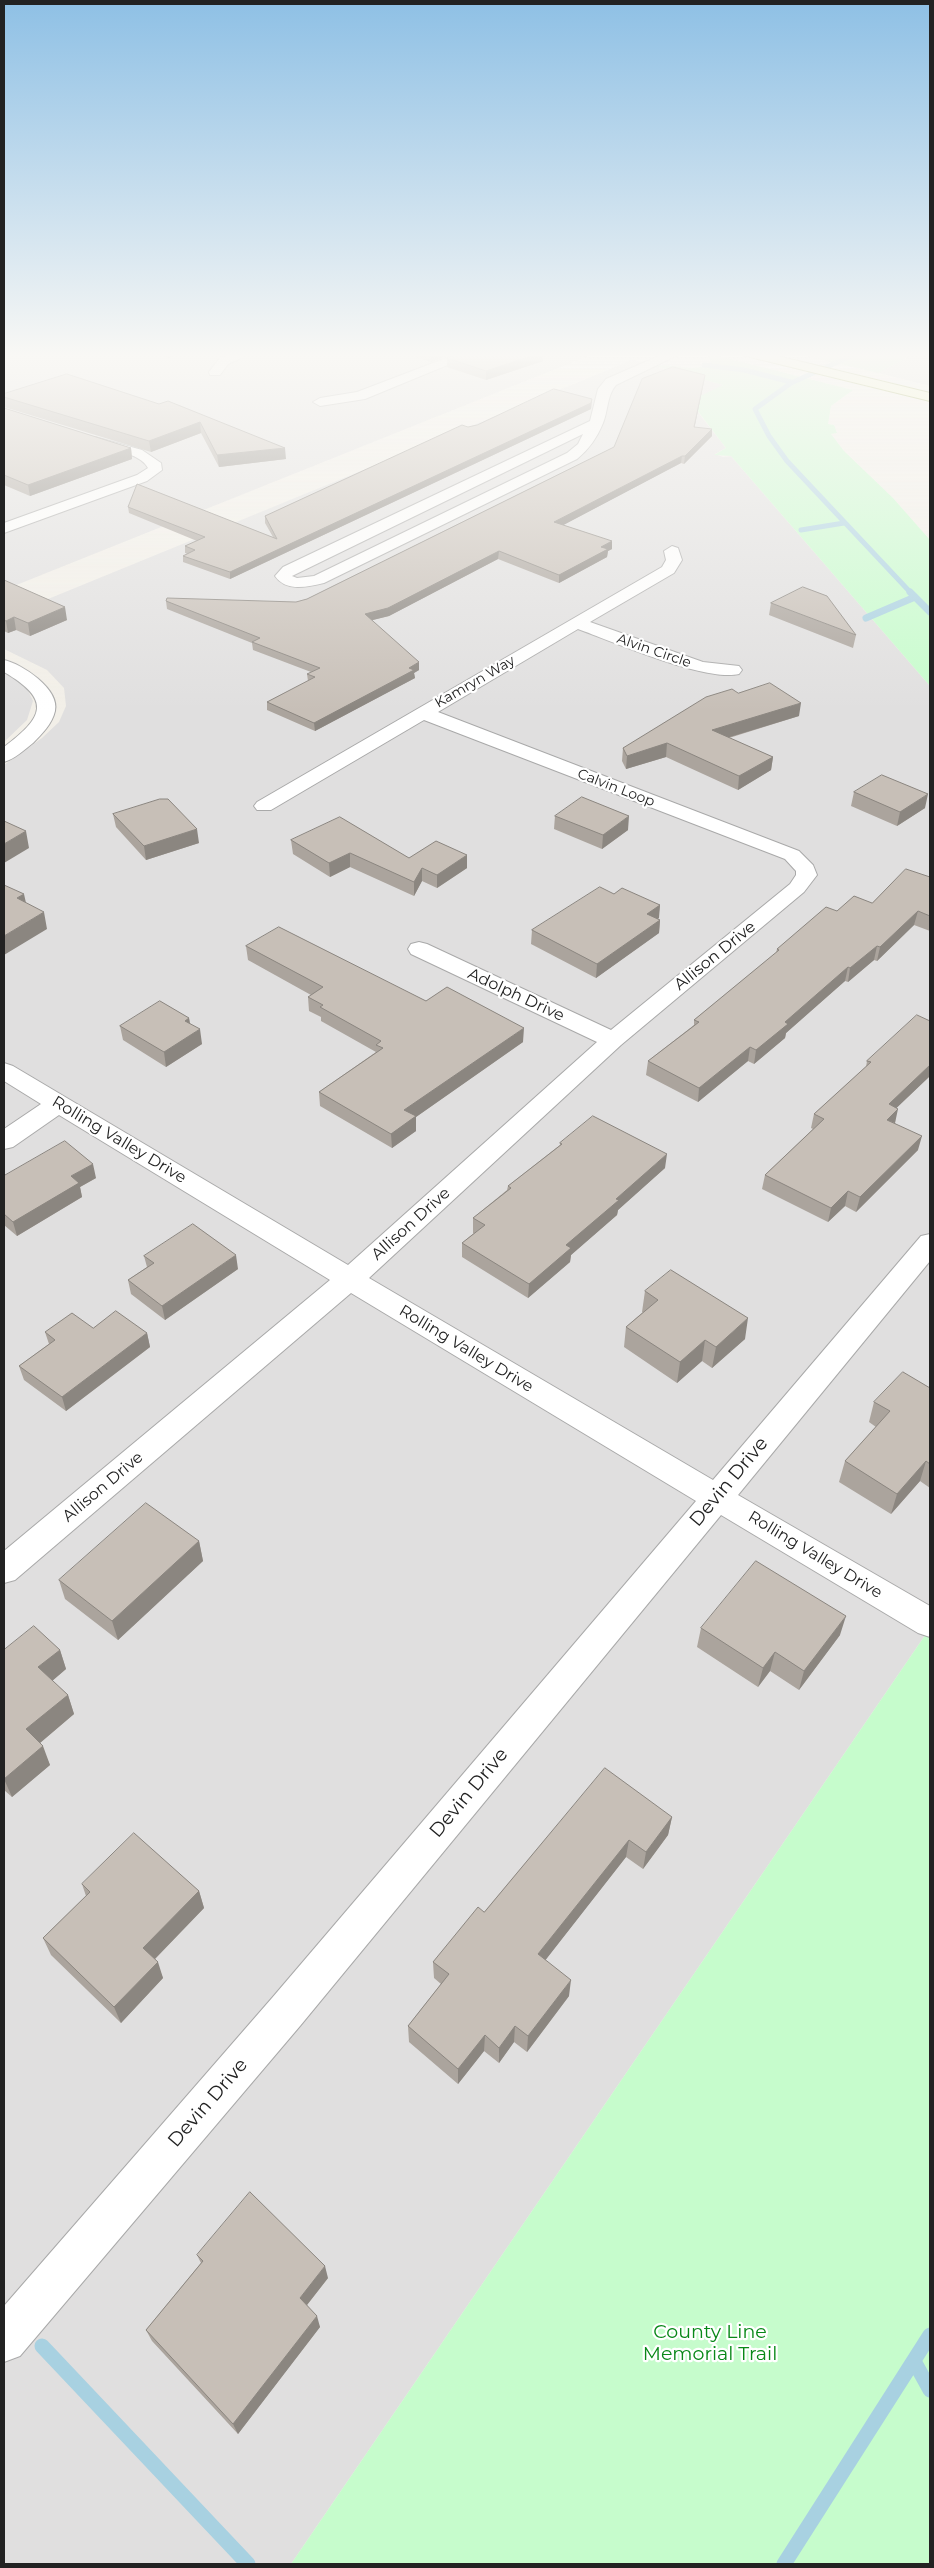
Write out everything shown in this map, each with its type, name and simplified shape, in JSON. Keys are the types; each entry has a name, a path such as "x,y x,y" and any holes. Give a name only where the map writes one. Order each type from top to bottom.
{"street":[{"path":"4,528 142,478 152,472"},
{"path":"494,472 288,570 283,576 290,581 304,583 327,576 540,472"},
{"name":"Kamryn Way","path":"264,806 668,570 674,560 672,551"},
{"name":"Alvin Circle","path":"576,624 701,667 733,670"},
{"path":"4,665 34,683 42,692 47,705 43,724 24,742 4,756"},
{"name":"Calvin Loop","path":"423,713 792,855 806,869"},
{"name":"Allison Drive","path":"4,1570 350,1279 612,1040 798,888 807,875 806,869"},
{"name":"Adolph Drive","path":"419,949 612,1040"},
{"name":"Rolling Valley Drive","path":"4,1071 930,1624"},
{"path":"4,1140 60,1103"},
{"name":"Devin Drive","path":"4,2340 292,2004 930,1242"}],"shaded area":[{"path":"4,472 299,472 4,590"},
{"path":"359,472 745,472 930,686 930,1628 291,2564 4,2564 4,765 42,738 59,722 66,706 64,688 47,670 4,649 4,617"},
{"path":"4,670 26,686 33,701 27,720 4,742"}],"green space":[{"path":"745,472 866,472 893,498 930,540 930,686"},
{"name":"County Line Memorial Trail","path":"930,1628 930,2564 291,2564"}],"building":[{"path":"4,472 65,472 28,485 4,475"},
{"path":"361,472 444,472 230,572 183,556 195,550 185,546 205,537 128,507 137,484 277,539 265,516"},
{"path":"564,472 651,472 554,522 612,541 601,547 608,549 559,575 499,551 388,608 365,614 419,662 409,668 414,670 314,723 267,702 315,677 307,674 320,668 252,642 260,638 166,601 167,598 296,602 307,599"},
{"path":"4,580 65,607 28,623 14,617 6,621 4,620"},
{"path":"803,587 827,596 856,635 771,603"},
{"path":"770,683 801,703 712,730 773,757 739,776 667,743 627,756 623,748 706,697 732,689 738,693"},
{"path":"882,775 928,794 900,812 854,792"},
{"path":"582,797 629,816 603,835 555,816"},
{"path":"160,799 168,799 197,829 144,846 113,814"},
{"path":"340,817 409,858 436,841 467,855 437,875 422,868 414,882 350,853 329,863 291,840"},
{"path":"4,821 26,831 4,844"},
{"path":"906,869 930,877 930,916 918,911 880,947 877,946 850,968 848,967 785,1022 788,1024 756,1050 750,1047 699,1088 648,1061 699,1022 694,1020 779,950 777,949 826,907 837,911 854,896 872,903"},
{"path":"4,885 24,894 17,898 44,912 4,936"},
{"path":"600,887 614,894 622,888 660,905 647,914 660,920 597,964 532,930"},
{"path":"279,927 426,1001 447,987 524,1028 404,1110 416,1116 391,1134 319,1092 383,1048 376,1045 381,1041 320,1007 323,1005 308,997 323,987 246,946"},
{"path":"160,1001 189,1018 185,1021 200,1029 164,1052 120,1026"},
{"path":"917,1015 930,1021 930,1065 889,1104 898,1109 887,1120 922,1136 860,1197 848,1191 831,1208 765,1175 824,1119 814,1114 871,1062 867,1061"},
{"path":"593,1116 667,1154 616,1199 619,1200 566,1245 571,1248 529,1284 462,1243 485,1225 473,1218 511,1188 508,1186 562,1144 560,1143"},
{"path":"65,1141 93,1164 71,1176 79,1183 13,1222 4,1214 4,1176"},
{"path":"193,1224 236,1255 162,1306 128,1280 154,1263 144,1256"},
{"path":"671,1270 748,1318 716,1347 705,1340 680,1362 626,1327 658,1300 645,1291"},
{"path":"116,1311 147,1333 62,1397 19,1366 55,1340 45,1332 72,1313 93,1328"},
{"path":"903,1372 930,1388 930,1464 926,1461 897,1494 845,1461 890,1411 874,1402"},
{"path":"146,1503 199,1541 112,1621 59,1580"},
{"path":"756,1561 846,1616 804,1671 775,1652 763,1668 701,1628"},
{"path":"34,1626 60,1650 38,1667 68,1695 26,1729 43,1746 4,1779 4,1650"},
{"path":"605,1768 672,1817 646,1852 629,1840 538,1954 571,1980 528,2036 515,2026 499,2048 485,2035 458,2069 408,2026 449,1974 433,1962 478,1907 484,1912"},
{"path":"134,1833 199,1891 143,1948 158,1962 114,2007 43,1938 90,1892 82,1884"},
{"path":"250,2192 325,2266 300,2298 317,2316 233,2424 146,2330 203,2261 197,2255"}],"waterway":[{"path":"797,472 911,593"},
{"path":"801,530 844,523"},
{"path":"911,593 915,597"},
{"path":"866,618 915,597"},
{"path":"915,597 930,612"},
{"path":"784,2564 930,2335"},
{"path":"42,2346 248,2564"},
{"path":"914,2361 930,2390"}]}
